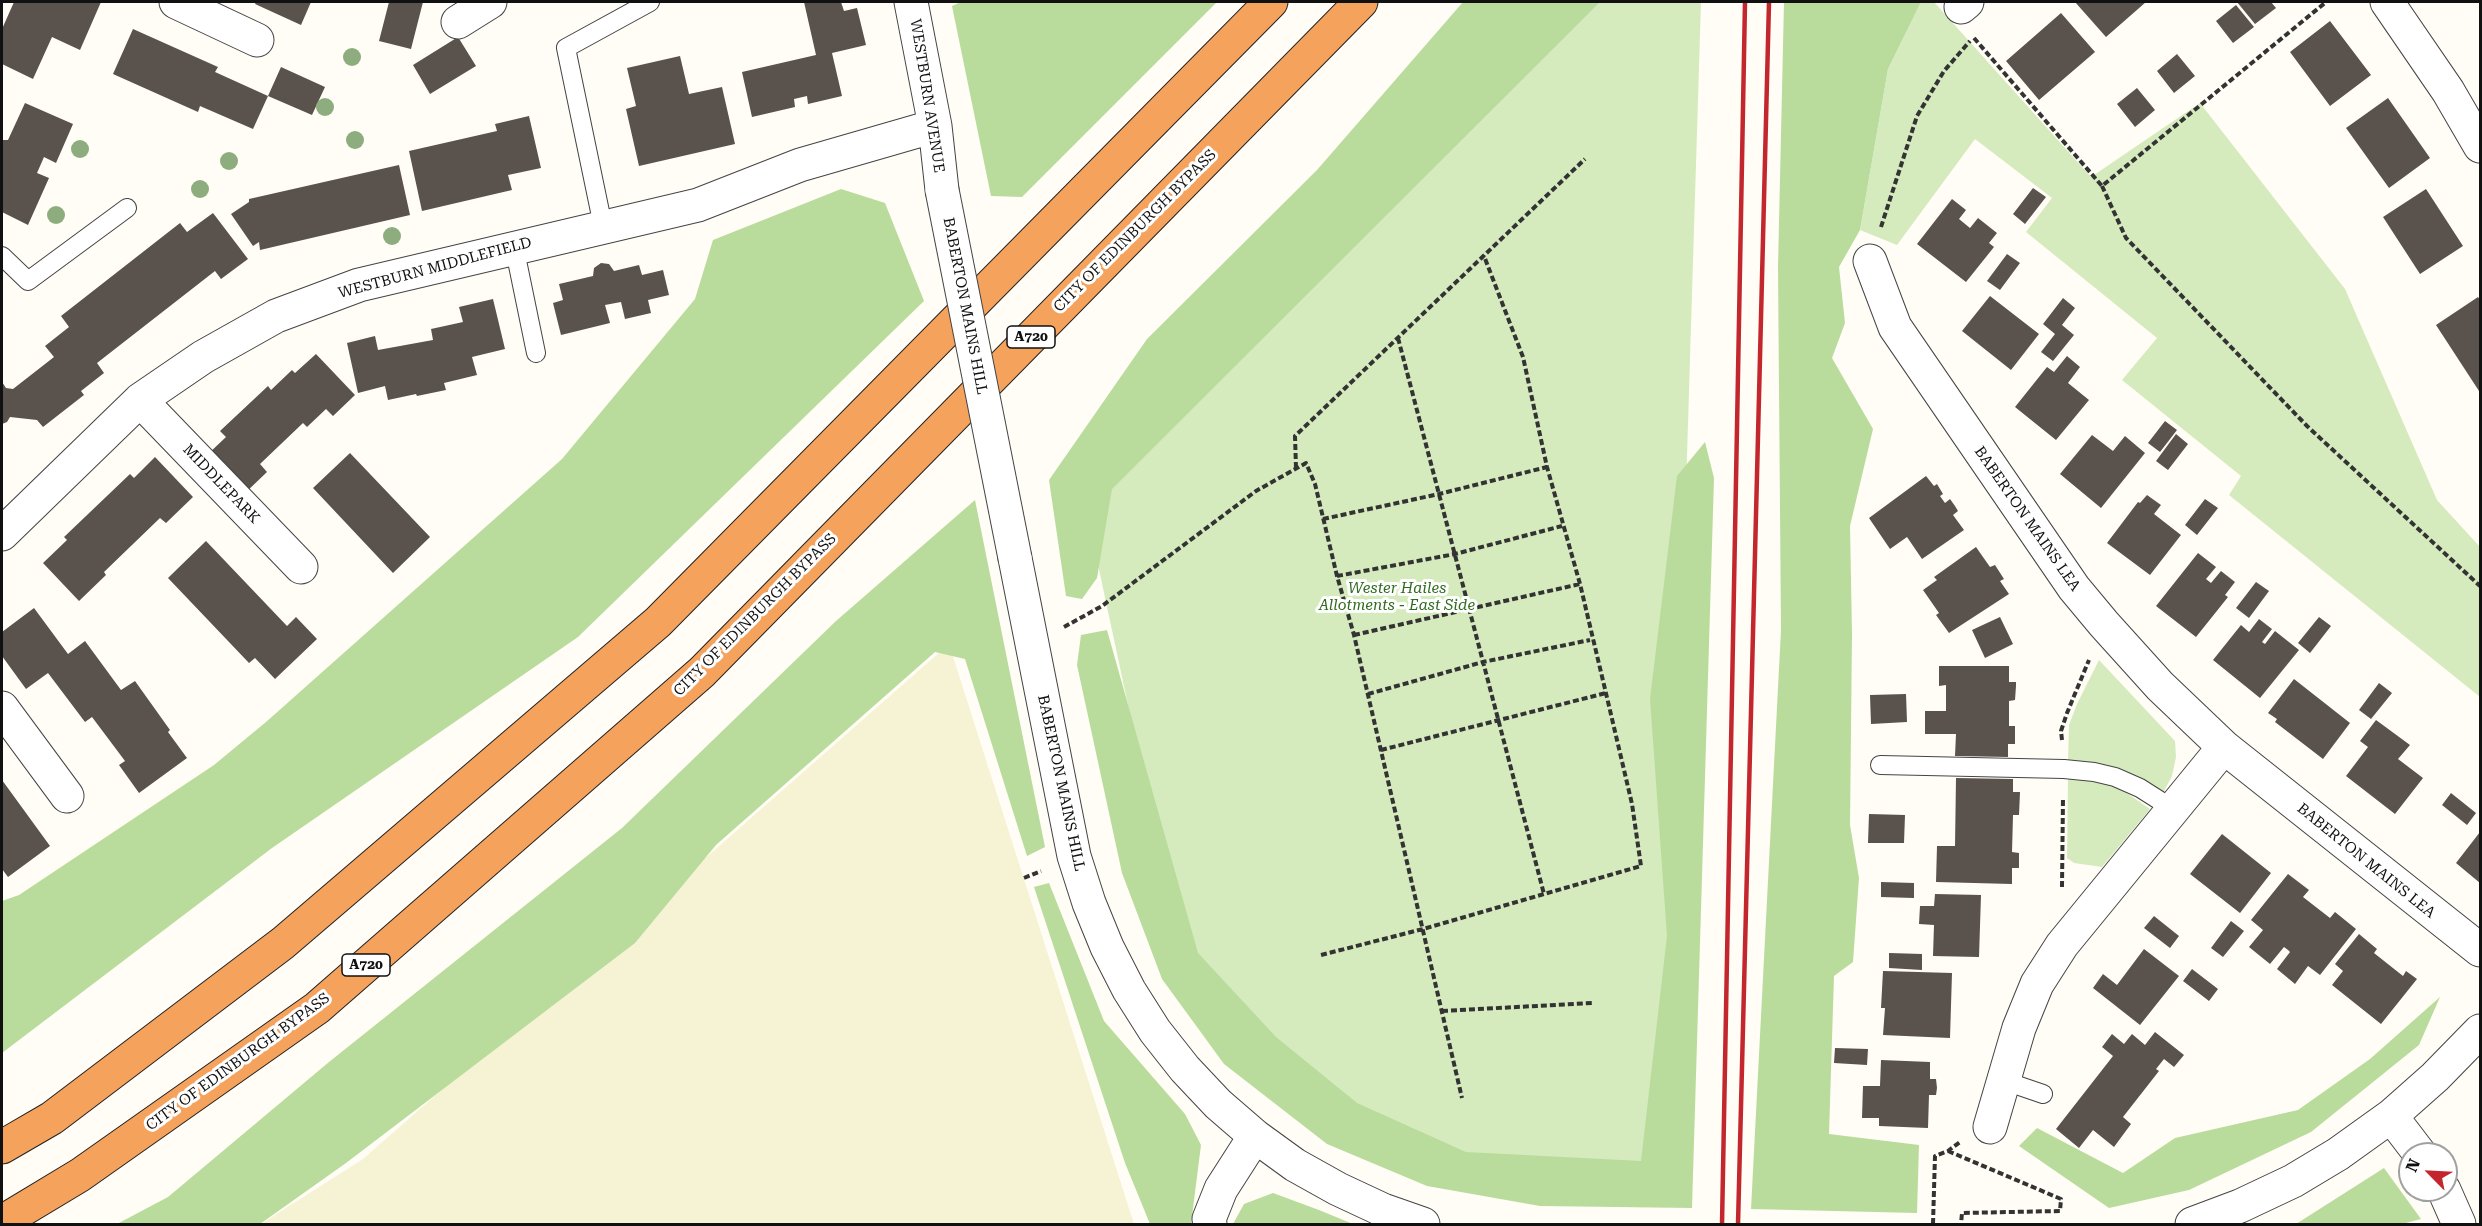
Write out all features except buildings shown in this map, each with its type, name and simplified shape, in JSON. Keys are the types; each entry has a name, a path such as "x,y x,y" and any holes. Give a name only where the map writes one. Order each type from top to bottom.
{"highway":[{"path":"2,1147 52,1118 283,943 658,622 1271,2"},
{"name":"CITY OF EDINBURGH BYPASS","path":"2,1222 80,1175 317,1008 693,680 1361,2"}],"street":[{"path":"180,2 257,39"},
{"path":"458,22 489,2"},
{"name":"WESTBURN AVENUE","path":"911,2 934,126 942,190"},
{"path":"2397,5 2481,146"},
{"name":"WESTBURN MIDDLEFIELD","path":"4,526 140,400 203,357 276,316 359,285 514,246 698,205 800,165 934,126"},
{"name":"BABERTON MAINS HILL","path":"942,190 1074,856 1089,903 1107,947 1129,990 1155,1031 1218,1104 1255,1136 1295,1165 1383,1210 1423,1224"},
{"name":"BABERTON MAINS LEA","path":"1870,261 1895,327 2074,588 2160,686 2224,747 2481,950"},
{"name":"MIDDLEPARK","path":"140,400 301,567"},
{"path":"2,708 67,796"},
{"path":"1990,1127 2019,1028 2037,984 2062,945 2224,747"},
{"path":"2192,1224 2240,1206 2293,1181 2338,1154 2391,1116 2436,1077 2481,1031"},
{"path":"2391,1116 2411,1142"},
{"path":"1210,1224 1209,1219 1221,1189 1255,1136"},
{"path":"2449,1202 2459,1224"}],"lane":[{"path":"603,226 566,48 650,2"},
{"path":"2,256 28,282 127,208"},
{"path":"514,246 536,353"},
{"path":"1880,765 2064,769 2094,772 2115,777 2140,788 2173,809"},
{"path":"2002,1080 2043,1094"}],"path":[{"path":"2102,186 2326,2"},
{"path":"1964,4 1974,38 2102,186 2126,238 2307,426 2481,586"},
{"path":"1870,261 1917,116 1944,71 1974,38"},
{"path":"1296,468 1295,436 1585,159"},
{"path":"1321,955 1423,929 1641,866 1632,804 1580,584 1547,467 1523,357 1484,256"},
{"path":"1398,338 1544,894"},
{"path":"1032,644 1102,606 1256,491 1305,463 1316,484 1337,576 1354,635 1462,1098"},
{"path":"1323,519 1439,494 1547,467"},
{"path":"1337,576 1455,554 1562,526"},
{"path":"1354,635 1580,584"},
{"path":"1368,694 1483,662 1590,640"},
{"path":"1381,750 1606,693"},
{"path":"1442,1011 1592,1003"},
{"path":"1948,1151 2061,1199 2060,1211 1962,1213 1961,1224"},
{"path":"1934,1224 1935,1156"}],"shaded area":[{"path":"949,644 1134,1224 261,1224 363,1159"}],"green space":[{"path":"961,2 1217,2 1022,197 991,196 952,6"},
{"path":"1463,2 1600,2 1112,489 1097,578 1082,599 1066,596 1049,480 1147,339 1317,170"},
{"name":"Wester Hailes Allotments - East Side","path":"1593,2 1701,2 1665,1169 1488,1177 1335,1104 1205,975 1159,850 1085,504"},
{"path":"1784,2 1921,2 1888,69 1860,230 1839,267 1845,323 1832,358 1873,429 1850,526 1852,634 1850,825 1859,878 1853,962 1834,976 1829,1134 1919,1145 1917,1213 1751,1209 1781,630 1778,267"},
{"path":"1921,2 1934,2 2091,177 2200,103 2345,289 2437,500 2480,547 2480,697 2229,495 2241,476 2122,380 2157,338 2026,232 2052,198 1975,139 1897,245 1860,230 1888,69"},
{"path":"841,189 885,203 924,301 578,637 272,848 2,1053 2,901 19,895 214,765 266,722 562,459 695,299 713,240"},
{"path":"1705,442 1714,478 1692,1208 1540,1206 1427,1186 1327,1144 1224,1064 1162,979 1122,873 1077,665 1081,635 1107,630 1198,953 1276,1037 1357,1103 1466,1152 1641,1161 1667,936 1650,699 1677,476"},
{"path":"975,500 1045,847 1027,856 965,659 935,652 716,845 635,943 346,1163 260,1224 117,1224 168,1197 329,1062 622,828 836,621"},
{"path":"2099,660 2175,741 2176,757 2172,776 2163,793 2102,764 2068,761 2069,725"},
{"path":"2068,777 2101,780 2121,789 2150,809 2102,867 2074,863 2067,858"},
{"path":"1049,883 1104,1021 1185,1114 1201,1145 1191,1224 1150,1224 1125,1163 1034,887"},
{"path":"2440,997 2419,1045 2311,1132 2189,1190 2109,1208 2019,1146 2037,1128 2123,1173 2175,1138 2298,1110 2370,1059"},
{"path":"2384,1168 2398,1187 2398,1202 2409,1202 2421,1219 2402,1224 2296,1224"},
{"path":"1273,1193 1353,1224 1233,1224 1244,1204"}],"railway":[{"path":"1722,1224 1745,2"},
{"path":"1738,1224 1769,2"}]}
